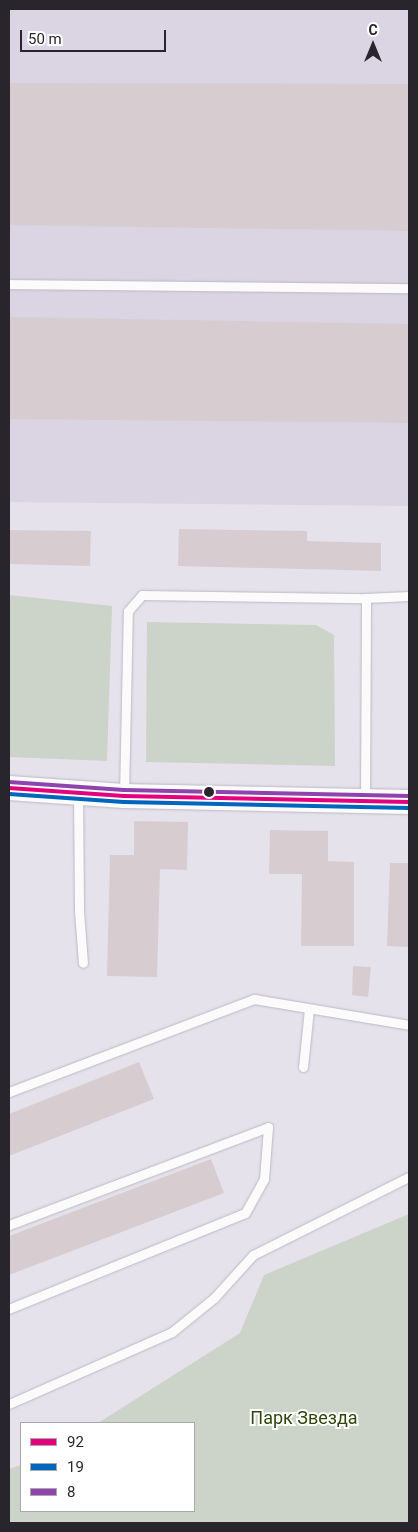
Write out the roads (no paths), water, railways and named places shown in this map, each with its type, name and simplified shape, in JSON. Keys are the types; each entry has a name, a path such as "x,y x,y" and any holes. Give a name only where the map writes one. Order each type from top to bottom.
{"main road":[{"path":"9,788 124,796 409,802"}],"lane":[{"path":"9,284 409,288"},
{"path":"124,796 128,611 142,595 366,598 409,596"},
{"path":"365,801 366,598"},
{"path":"78,793 79,911 82,963"},
{"path":"9,1092 254,999 409,1025"},
{"path":"303,1068 309,1009"},
{"path":"9,1226 268,1127 264,1179 245,1213 9,1309"},
{"path":"9,1404 172,1332 214,1298 254,1255 409,1177"}],"park label":[{"name":"Парк Звезда","path":"304,1418"}]}
